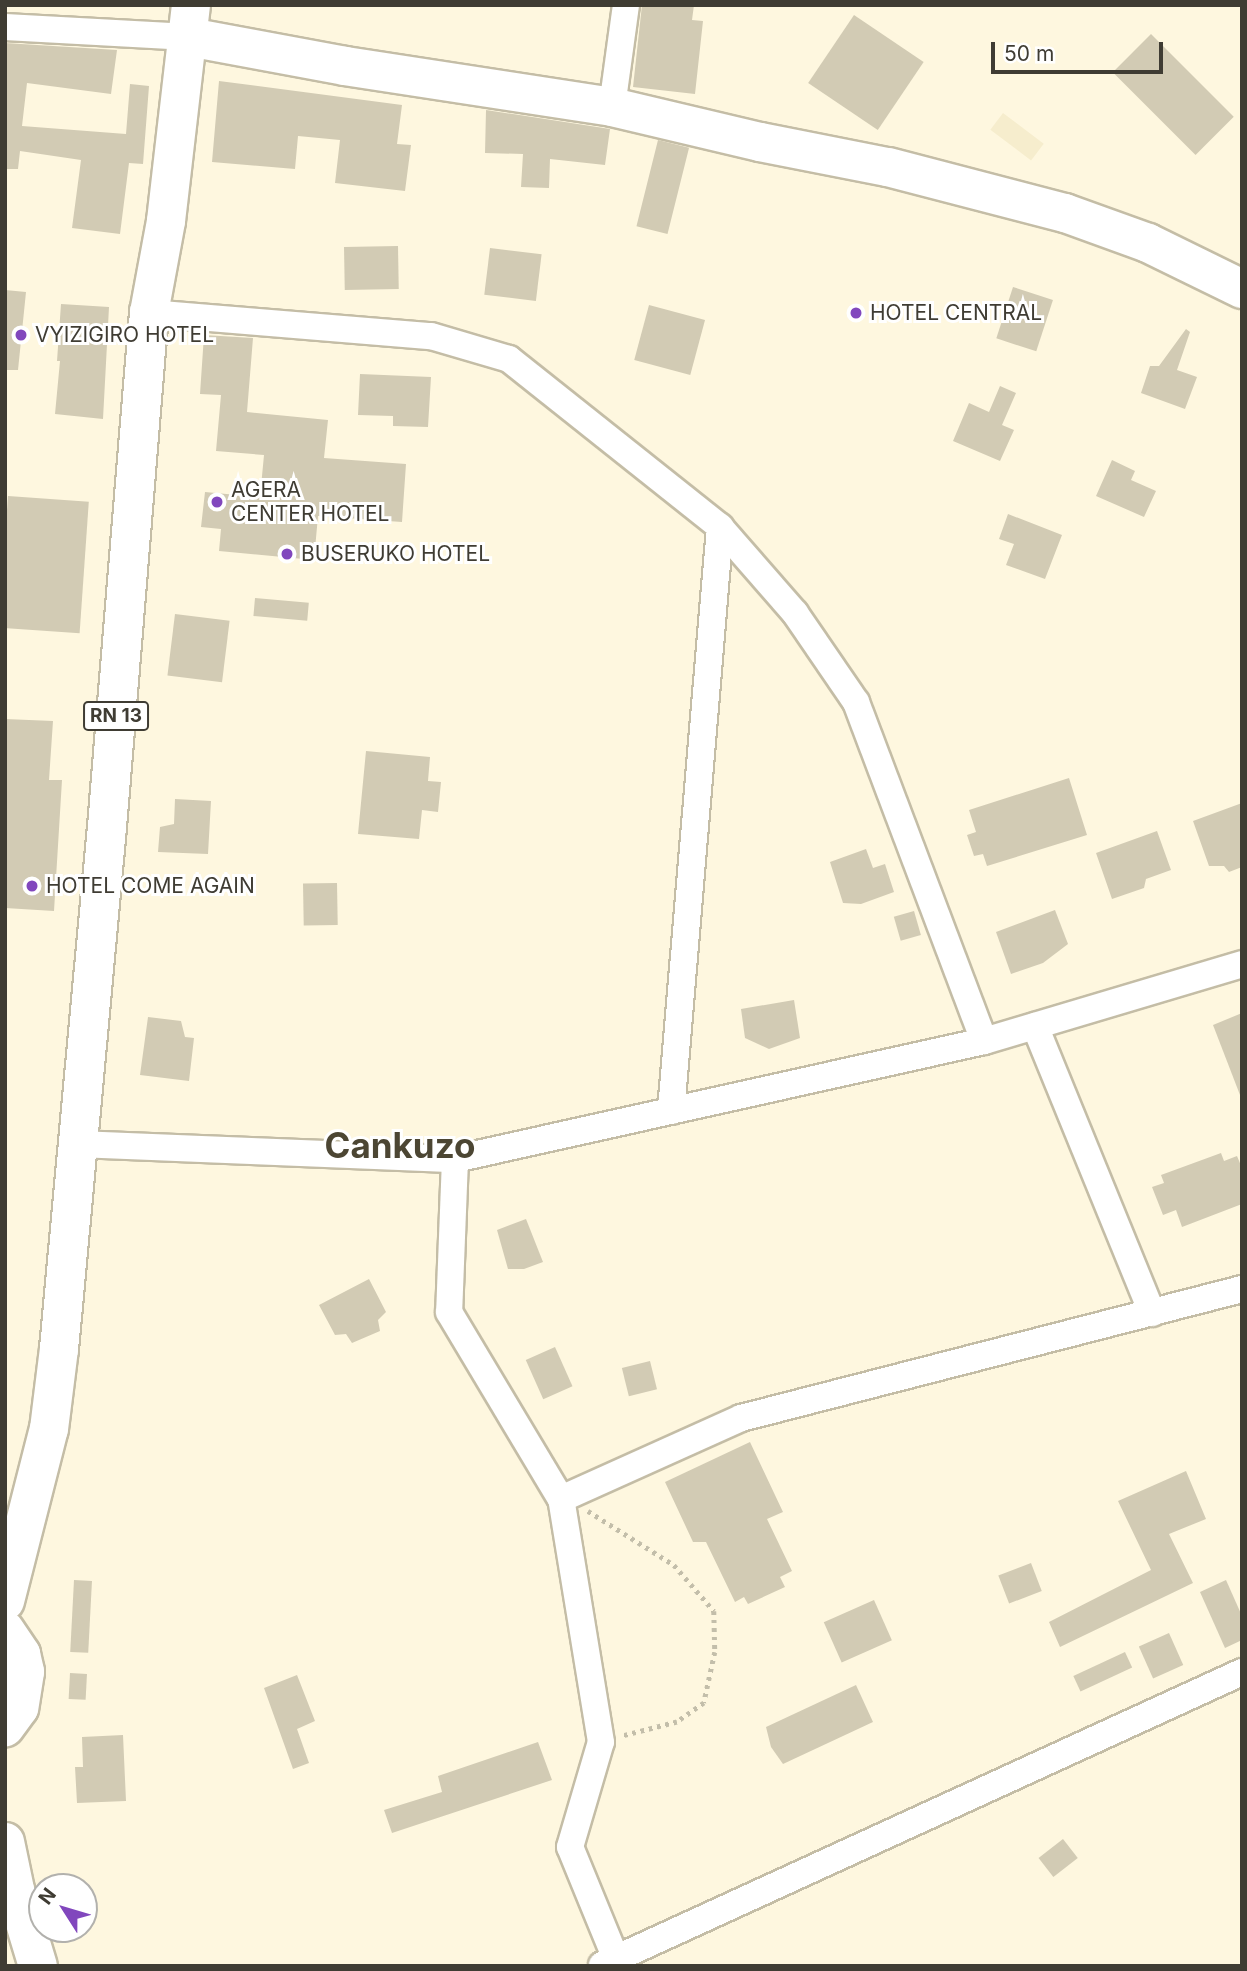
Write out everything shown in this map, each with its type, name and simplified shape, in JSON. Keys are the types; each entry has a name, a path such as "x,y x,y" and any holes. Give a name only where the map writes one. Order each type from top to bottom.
{"main road":[{"path":"190,21 345,66 612,107 760,142 888,167 1065,213 1148,243 1242,289"},
{"name":"RN 13","path":"5,1601 49,1429 60,1349 107,827 149,313 166,221 190,21"},
{"name":"RN 13","path":"5,1533 49,1429"},
{"path":"5,1630 21,1654 25,1672 19,1708 5,1727"},
{"path":"5,1842 10,1879 38,1966"}],"street":[{"path":"612,107 626,5"},
{"path":"5,27 190,21"},
{"path":"149,313 431,336 509,359 720,527 795,613 856,702 984,1041"},
{"path":"671,1111 720,527"},
{"path":"78,1144 455,1159 984,1041 1242,964"},
{"path":"1035,1026 1152,1313"},
{"path":"455,1159 449,1312 561,1499 601,1742 570,1847 608,1962 1242,1672"},
{"path":"561,1499 741,1419 1242,1289"}],"path":[{"path":"561,1499 601,1517 674,1565 714,1611 715,1652 704,1703 677,1722 601,1742"}],"shaded area":[{"path":"1003,113 1044,144 1031,160 990,130"}],"building":[{"path":"642,5 694,5 692,20 703,21 695,94 633,87"},
{"path":"854,15 924,62 878,130 808,83"},
{"path":"1151,34 1234,117 1196,155 1113,72"},
{"path":"5,43 117,50 111,94 27,83 22,126 126,134 130,84 149,86 143,164 129,163 120,234 72,228 81,160 20,151 18,169 5,169"},
{"path":"219,81 402,105 397,144 411,145 405,191 335,183 340,140 298,136 295,169 212,162"},
{"path":"486,110 610,129 605,165 550,159 549,188 521,187 523,154 485,153"},
{"path":"658,140 689,148 668,234 636,226"},
{"path":"398,246 399,289 345,290 344,247"},
{"path":"490,248 542,254 536,301 484,295"},
{"path":"1013,287 1053,300 1036,351 996,338"},
{"path":"5,290 26,292 18,370 5,370"},
{"path":"61,304 109,307 103,419 55,414 60,361 57,361"},
{"path":"649,305 705,320 690,375 634,360"},
{"path":"1186,329 1190,332 1177,370 1197,377 1185,409 1141,393 1150,366 1159,366"},
{"path":"204,335 253,338 247,412 328,420 324,458 406,464 402,522 318,516 314,560 219,551 221,529 201,527 205,492 260,497 264,455 216,451 221,395 200,394"},
{"path":"360,374 431,377 428,427 393,426 393,416 358,415"},
{"path":"1000,386 1016,393 1002,425 1014,430 1000,461 953,441 969,403 989,412"},
{"path":"1112,460 1135,471 1131,480 1156,491 1144,517 1096,496"},
{"path":"8,496 89,502 80,633 5,628"},
{"path":"1008,514 1062,535 1045,579 1006,565 1014,544 999,539"},
{"path":"255,598 309,603 307,621 253,616"},
{"path":"175,614 230,621 222,682 167,676"},
{"path":"5,719 53,721 49,780 62,780 54,911 5,908"},
{"path":"366,751 430,757 428,781 441,782 438,812 422,810 419,839 358,834"},
{"path":"1069,778 1087,835 987,866 983,854 974,856 967,835 976,832 969,810"},
{"path":"175,799 211,801 208,854 158,852 160,827 174,824"},
{"path":"1242,803 1242,867 1229,872 1224,866 1209,866 1193,821"},
{"path":"1157,831 1171,870 1146,879 1144,888 1112,899 1096,853"},
{"path":"866,849 873,868 885,864 894,892 861,904 843,903 830,862"},
{"path":"337,883 338,925 304,926 303,884"},
{"path":"1055,910 1068,944 1043,963 1011,974 996,932"},
{"path":"914,911 921,935 901,941 894,917"},
{"path":"794,1000 800,1038 769,1049 745,1038 741,1009"},
{"path":"1242,1013 1242,1095 1240,1095 1213,1025"},
{"path":"148,1017 181,1021 185,1037 194,1038 189,1081 140,1075"},
{"path":"1221,1153 1224,1161 1237,1156 1242,1168 1242,1204 1182,1227 1176,1210 1163,1215 1152,1187 1164,1183 1161,1175"},
{"path":"526,1219 543,1262 524,1269 508,1269 497,1230"},
{"path":"369,1279 386,1312 378,1320 380,1331 352,1343 346,1334 335,1335 319,1305"},
{"path":"555,1347 572,1386 543,1399 526,1360"},
{"path":"650,1361 657,1389 629,1396 622,1368"},
{"path":"750,1442 783,1512 767,1519 792,1571 780,1577 785,1587 748,1604 744,1597 735,1602 706,1542 693,1542 665,1482"},
{"path":"1186,1471 1206,1519 1169,1534 1193,1583 1060,1647 1049,1622 1151,1570 1118,1501"},
{"path":"1031,1563 1042,1591 1009,1604 998,1576"},
{"path":"74,1580 92,1581 88,1653 70,1652"},
{"path":"1226,1580 1242,1616 1242,1640 1225,1648 1200,1592"},
{"path":"874,1600 892,1640 842,1663 824,1622"},
{"path":"1169,1633 1183,1665 1153,1678 1139,1646"},
{"path":"1125,1652 1132,1667 1081,1691 1073,1676"},
{"path":"70,1673 87,1674 86,1700 69,1699"},
{"path":"297,1675 315,1721 297,1729 309,1763 293,1769 264,1688"},
{"path":"856,1685 873,1722 783,1764 771,1747 766,1727"},
{"path":"123,1735 126,1801 77,1803 75,1767 83,1767 82,1737"},
{"path":"538,1742 552,1780 392,1833 384,1810 442,1792 438,1776"},
{"path":"1063,1839 1078,1858 1053,1877 1039,1858"}],"place":[{"name":"HOTEL CENTRAL","path":"856,313"},
{"name":"VYIZIGIRO HOTEL","path":"21,335"},
{"name":"AGERA CENTER HOTEL","path":"217,502"},
{"name":"BUSERUKO HOTEL","path":"287,554"},
{"name":"HOTEL COME AGAIN","path":"32,886"}],"district":[{"name":"Cankuzo","path":"400,1145"}]}
